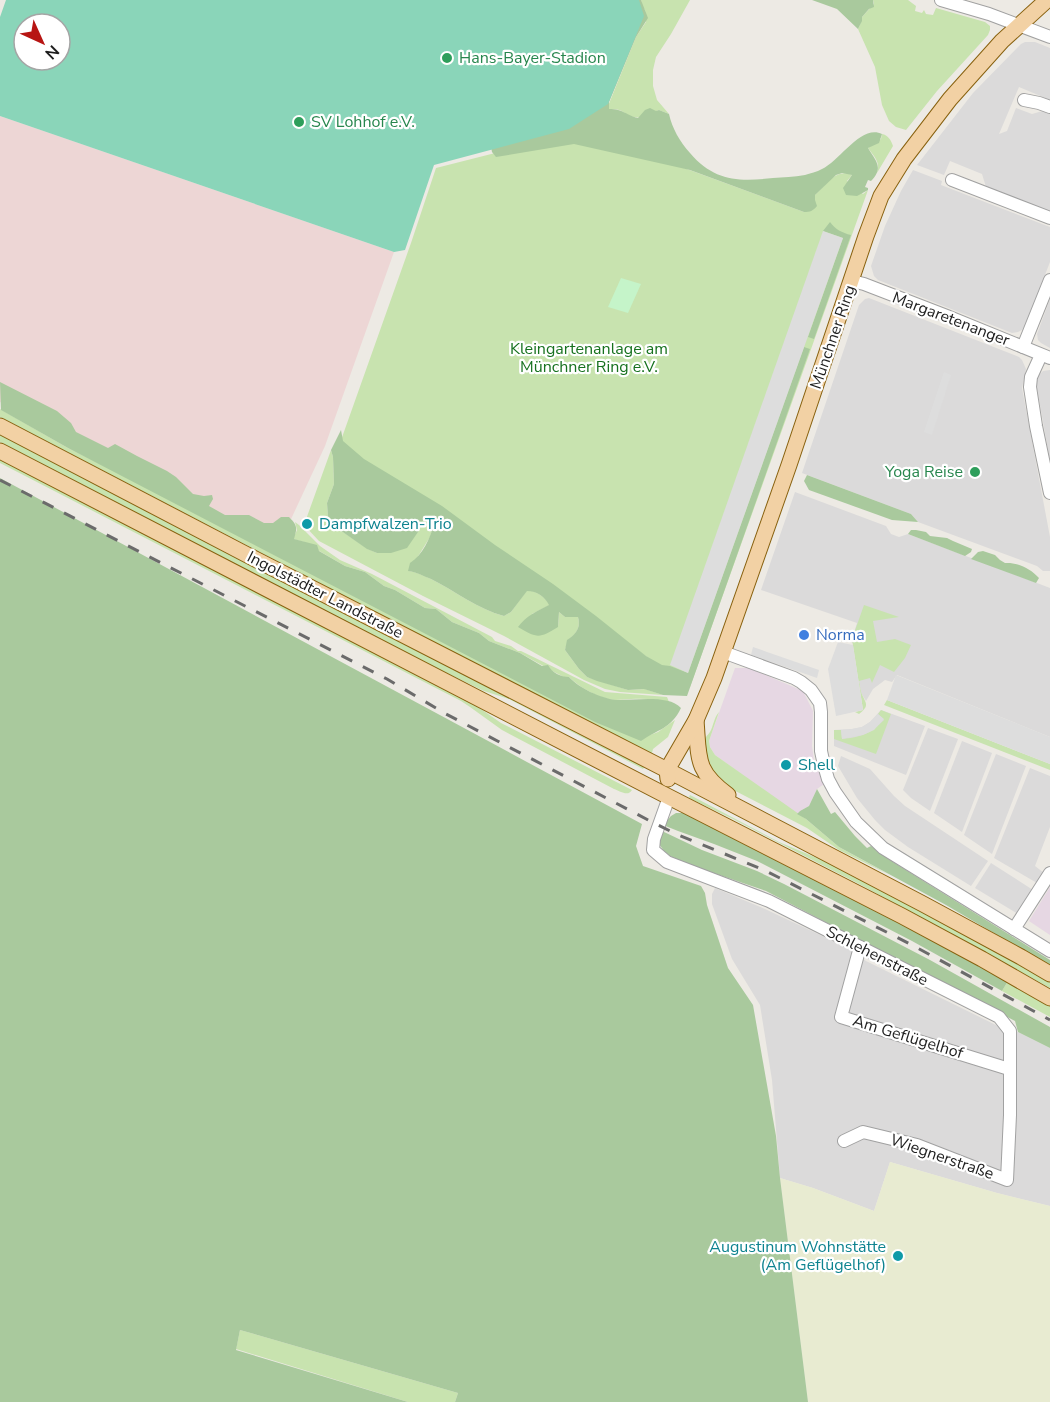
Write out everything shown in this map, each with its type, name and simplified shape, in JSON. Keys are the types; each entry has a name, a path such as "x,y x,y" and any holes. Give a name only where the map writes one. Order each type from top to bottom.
{"main road":[{"name":"Münchner Ring","path":"667,770 696,720 723,652 866,236 882,196 904,159 935,118 1002,41 1049,0"},
{"name":"Ingolstädter Landstraße","path":"0,426 757,817"},
{"name":"Ingolstädter Landstraße","path":"0,451 902,916 1050,998"},
{"name":"Münchner Ring","path":"696,720 699,760 704,772 714,785 757,817"},
{"path":"669,797 685,780 699,752"},
{"path":"667,770 669,797"},
{"path":"757,817 1050,974"}],"street":[{"path":"941,0 989,14 1050,38"},
{"path":"1024,100 1050,107"},
{"path":"952,180 1050,218"},
{"path":"1023,347 1050,280"},
{"name":"Margaretenanger","path":"852,281 943,314 1046,356"},
{"path":"1046,356 1031,377 1030,387 1050,494"},
{"path":"723,652 794,678 811,690 820,702 821,751 828,779 856,822 882,848 1050,951"},
{"name":"Schlehenstraße","path":"669,797 654,839 653,850 667,862 769,901 999,1017 1010,1031 1007,1180"},
{"path":"1014,929 1050,873"},
{"name":"Am Geflügelhof","path":"860,947 841,1017 1009,1069"},
{"name":"Wiegnerstraße","path":"844,1141 863,1131 917,1145 1007,1180"}],"shaded area":[{"path":"1025,42 1035,42 1050,48 1050,100 1019,87 999,134 1007,131 1016,108 1032,114 1050,111 1050,212 986,187 982,174 950,161 944,175 917,165 973,93"},
{"path":"0,116 394,252 325,446 279,545 0,402"},
{"path":"913,170 942,181 941,185 1050,227 1050,262 1022,330 1012,333 878,280 874,276 871,266 885,226"},
{"path":"823,231 843,238 688,673 670,665"},
{"path":"869,298 1022,360 1026,369 1022,388 1050,537 1050,571 1043,571 1037,566 918,522 911,514 802,473 859,305"},
{"path":"1050,299 1050,348 1038,340 1037,334"},
{"path":"1050,370 1050,461 1036,383 1043,371"},
{"path":"944,372 951,375 932,435 924,432"},
{"path":"795,492 886,526 891,534 899,537 908,534 1050,588 1050,737 897,675 892,682 885,680 873,689 866,701 861,693 852,639 857,623 761,590"},
{"path":"838,642 853,645 863,710 836,716 828,669"},
{"path":"753,647 819,670 817,678 751,655"},
{"path":"735,668 749,668 803,691 813,711 814,761 824,784 817,789 809,806 797,814 715,755 710,747 709,741"},
{"path":"896,675 1050,737 1050,764 887,700"},
{"path":"881,710 925,726 906,775 834,746 834,730 862,727"},
{"path":"878,714 884,719 874,730 863,735 842,739 841,730 862,727"},
{"path":"928,728 958,739 930,811 903,790"},
{"path":"962,741 992,753 962,832 934,813"},
{"path":"996,754 1026,766 992,854 964,835"},
{"path":"841,756 870,769 905,806 988,861 971,886 908,847 875,820 857,798 838,766"},
{"path":"1030,768 1050,776 1050,827 1035,866 1044,873 1037,883 994,858"},
{"path":"991,863 1033,890 1018,914 975,888"},
{"path":"1050,887 1050,935 1029,921"},
{"path":"715,888 850,949 866,961 1002,1028 1018,1032 1050,1048 1050,1206 890,1162 874,1211 780,1178 772,1080 760,1005 732,959 712,904 712,894"}],"green space":[{"name":"SV Lohhof e.V.","path":"6,0 639,0 644,16 608,104 569,129 434,165 405,250 394,252 0,116 0,17"},
{"path":"571,0 641,0 648,18 636,37 609,102 609,109 638,118 650,108 669,114 686,149 708,169 727,178 749,180 816,172 829,165 866,134 874,132 882,134 879,143 868,148 878,168 871,181 868,180 865,187 868,190 857,196 846,195 843,188 852,175 842,173 836,175 815,195 816,208 804,212 690,170 574,144 496,157 492,152 490,141"},
{"path":"641,0 690,0 656,57 653,70 653,86 657,100 669,114 659,110 637,117 618,109 609,109 608,106 636,37 646,22"},
{"path":"812,0 873,0 874,7 862,17 858,29 837,9"},
{"path":"873,0 908,0 916,6 915,11 922,13 924,10 926,14 933,15 936,8 985,22 990,26 988,35 937,91 906,130 896,127 889,121 882,105 875,67 858,29 862,17 874,4"},
{"path":"882,134 889,138 893,146 877,173 875,157 868,148 881,139"},
{"name":"Kleingartenanlage am Münchner Ring e.V.","path":"567,135 635,150 804,212 815,200 815,195 841,174 852,175 847,181 863,194 868,190 690,687 340,443 436,168"},
{"path":"830,222 834,227 851,235 814,339 808,337 843,238 823,231"},
{"path":"621,278 641,284 628,313 608,307"},
{"path":"804,347 810,349 687,696 663,695 644,689 628,690 587,677 565,650 567,640 578,628 578,617 565,617 559,612 558,627 538,636 518,627 528,617 549,605 537,593 527,591 511,612 504,616 476,604 431,579 408,571 410,563 419,556 425,546 434,524 424,518 407,548 391,553 377,553 367,549 337,528 328,517 327,503 334,484 331,450 341,430 343,441 364,459 442,506 553,584 646,656 662,665 688,673"},
{"path":"0,382 57,411 71,423 76,432 108,448 115,444 167,471 193,494 212,495 213,499 209,506 225,515 249,515 264,523 273,523 281,517 289,517 296,527 294,539 317,545 319,551 345,566 365,572 384,586 425,608 436,609 452,622 479,633 489,641 520,653 542,666 548,665 554,672 569,677 590,692 616,700 668,701 681,708 668,725 641,741 595,722 68,448 1,410"},
{"path":"0,409 68,448 650,735 675,720 668,737 653,749 652,753 643,751 0,417"},
{"path":"0,433 645,766 643,769 509,699 484,691 430,665 0,442"},
{"path":"331,450 334,484 327,503 328,517 337,528 377,553 418,532 423,517 434,524 430,537 409,571 431,579 476,604 504,616 511,612 527,590 537,593 550,605 532,614 558,627 559,612 565,617 578,617 578,628 568,640 565,650 587,677 628,690 645,689 663,695 620,692 605,689 584,680 504,636 319,541 304,525"},
{"path":"0,457 471,702 501,723 632,790 626,793 614,789 502,730 461,701 0,463"},
{"path":"807,475 911,514 918,522 892,520 809,490 804,481"},
{"path":"0,478 642,824 636,846 643,866 701,886 728,968 753,1005 776,1136 808,1402 455,1402 458,1393 240,1330 236,1350 408,1402 0,1402"},
{"path":"295,522 320,546 340,560 372,574 492,637 495,641 511,646 605,692 667,697 669,702 603,698 569,677 564,677 520,653 489,641 479,633 452,622 436,609 425,608 384,586 365,572 345,566 304,542 293,539 297,530"},
{"path":"911,530 947,538 972,549 971,552 965,556 908,534"},
{"path":"983,551 995,555 1005,563 1024,567 1039,578 1036,583 971,559 978,552"},
{"path":"864,605 899,617 873,621 877,642 895,639 911,645 905,658 894,672 880,665 872,683 870,678 859,681 866,704 863,710 852,639"},
{"path":"887,700 1050,764 1050,770 884,705"},
{"path":"881,710 891,714 876,754 834,739 834,730 841,730 842,739 870,732 884,720 878,714"},
{"path":"719,712 709,741 715,755 806,819 839,847 890,875 839,850 807,828 718,782 709,767 704,742"},
{"path":"817,789 831,814 835,812 867,848 871,846 1050,960 1050,966 946,905 839,847 797,814 809,806"},
{"path":"690,795 779,842 863,880 1050,981 1050,988 861,885 691,799"},
{"path":"676,813 685,813 951,949 1008,981 1002,991 912,941 757,861 663,825"},
{"path":"662,831 784,884 930,960 1050,1027 1050,1048 1018,1032 1015,1021 766,891 670,856 659,844"},
{"path":"1008,981 1050,1006 1050,1017 1002,991"},
{"path":"890,1162 1050,1206 1050,1402 808,1402 780,1178 874,1211"},
{"path":"240,1330 458,1393 455,1402 408,1402 236,1349"}],"railway":[{"path":"0,480 387,679 446,714 650,821 764,870 912,945 1050,1020"}],"place":[{"name":"Hans-Bayer-Stadion","path":"447,58"},
{"name":"SV Lohhof e.V.","path":"299,122"},
{"name":"Yoga Reise","path":"975,472"},
{"name":"Dampfwalzen-Trio","path":"307,524"},
{"name":"Norma","path":"804,635"},
{"name":"Shell","path":"786,765"},
{"name":"Augustinum Wohnstätte (Am Geflügelhof)","path":"898,1256"}]}
